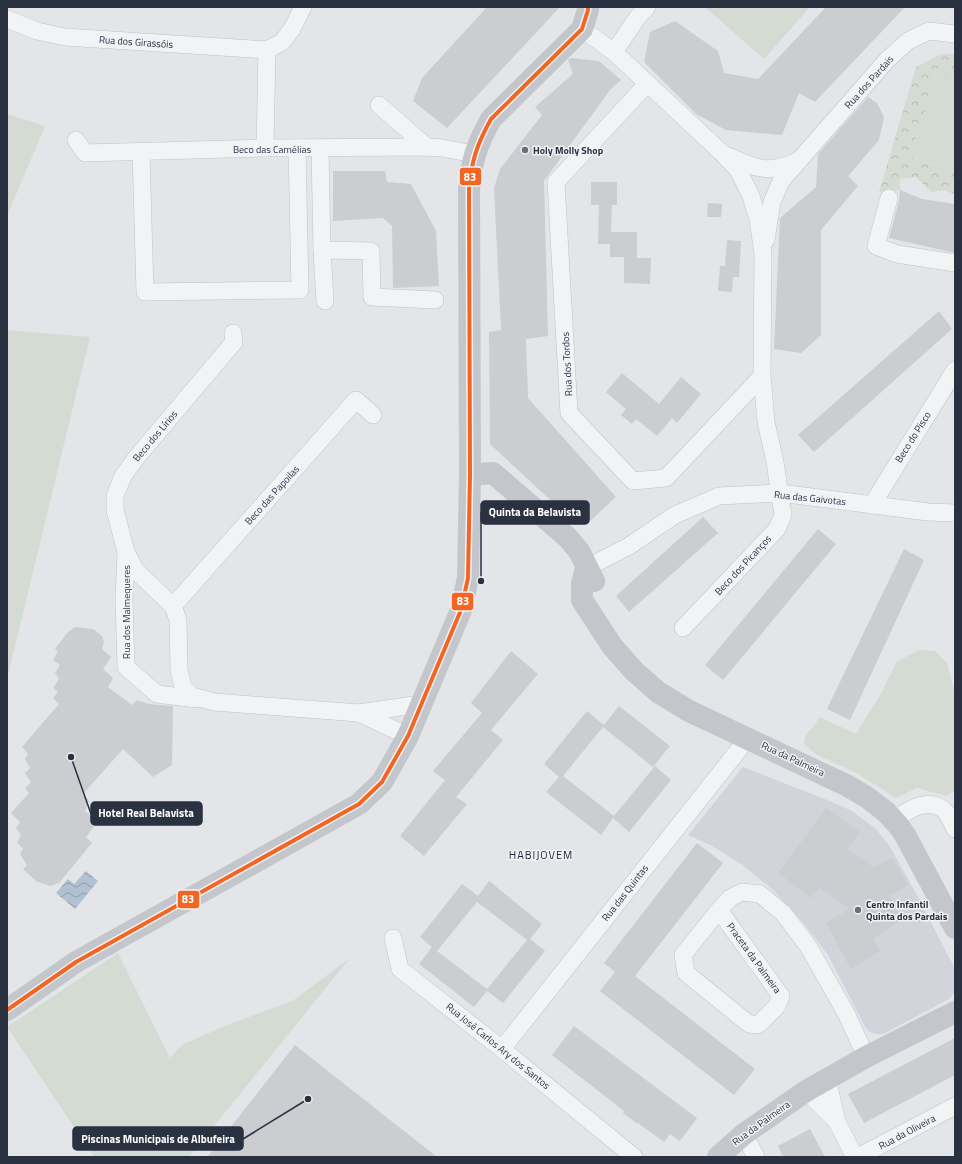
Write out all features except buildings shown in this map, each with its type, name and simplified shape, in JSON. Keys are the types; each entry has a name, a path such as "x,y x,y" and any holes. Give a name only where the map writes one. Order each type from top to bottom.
{"street":[{"path":"265,148 267,50 282,42 292,29 303,7"},
{"path":"7,1010 76,962 359,804 382,782 408,736 420,704 461,610 468,578 470,476 469,190 470,172 474,154 481,137 491,120 582,29 588,7"},
{"path":"614,52 637,18 647,7"},
{"name":"Rua dos Girassóis","path":"7,19 37,31 66,37 267,50"},
{"path":"582,29 614,52 646,84 722,154 738,170 752,196 758,219 763,254 762,376 766,422 780,493"},
{"name":"Rua dos Pardais","path":"763,254 772,202 781,181 798,161 887,60 908,41 929,31 955,34"},
{"name":"Rua dos Tordos","path":"646,84 556,182 570,413 632,481 666,478 762,376"},
{"path":"379,105 426,147"},
{"name":"Beco das Camélias","path":"76,140 85,153 265,148 426,147 442,148 474,154"},
{"path":"141,152 145,292 300,290 297,148"},
{"path":"320,148 322,250 326,301"},
{"path":"722,154 750,166 768,169 784,167 798,161"},
{"path":"889,198 876,246 897,254 955,264"},
{"path":"322,250 371,251 372,297 435,300"},
{"name":"Beco dos Lírios","path":"126,552 115,510 115,496 123,476 136,458 234,342 233,334"},
{"name":"Beco do Pisco","path":"872,505 955,370"},
{"name":"Beco das Papoilas","path":"173,606 356,400 373,415"},
{"name":"Rua da Palmeira","path":"470,476 493,473 568,538 579,551 586,568 595,583 597,624 612,646 634,671 658,692 689,711 848,786 868,798 886,812 905,835 955,928"},
{"name":"Rua das Gaivotas","path":"586,568 629,546 676,515 719,496 780,493 928,512 955,513"},
{"name":"Beco dos Picanços","path":"683,628 777,529 783,515 780,493"},
{"name":"Rua dos Malmequeres","path":"126,552 136,572 173,606 178,620 179,670 183,687 192,696 214,702"},
{"name":"Rua dos Malmequeres","path":"126,552 124,599 126,667 157,694 214,702 359,713"},
{"path":"359,713 420,704"},
{"path":"359,713 408,736"},
{"name":"Rua das Quintas","path":"502,1049 748,738"},
{"path":"893,820 911,808 924,805 937,806 947,813 955,829"},
{"name":"Praceta da Palmeira","path":"719,910 781,996 777,1006 758,1025 750,1024 686,973 683,955 719,910 730,898 742,892 760,894 783,913 808,946 847,1015 866,1057"},
{"name":"Rua José Carlos Ary dos Santos","path":"393,938 400,969 502,1049 634,1157"},
{"name":"Rua da Palmeira","path":"718,1157 744,1134 806,1091 866,1057 955,1012"},
{"path":"828,1078 837,1122 855,1157"},
{"path":"806,1091 837,1122"},
{"name":"Rua da Oliveira","path":"858,1157 955,1106"},
{"path":"744,1134 756,1157"},
{"name":"Rua José Carlos Ary dos Santos","path":"619,1144 639,1157"}],"shaded area":[{"name":"Centro Infantil Quinta dos Pardais","path":"743,767 852,811 876,829 890,847 917,895 955,969 955,992 949,999 883,1034 876,1034 868,1031 828,955 805,925 773,890 741,864 712,846 688,835"}],"green space":[{"path":"705,7 810,7 764,59"},
{"path":"941,54 955,54 955,78 936,72 911,157 950,170 955,157 955,191 953,194 944,190 931,192 916,177 900,179 900,190 879,192 916,67"},
{"path":"936,72 955,78 955,157 951,170 911,157"},
{"path":"7,114 45,126 7,216"},
{"path":"7,330 90,337 7,679"},
{"path":"919,650 935,651 947,663 955,694 955,791 946,796 917,788 896,798 858,774 816,754 804,744 806,736 815,725 819,717 856,734 882,692 897,661"},
{"path":"118,953 170,1058 183,1044 230,1024 294,1000 350,958 189,1157 94,1157 7,1027"}],"water":[{"path":"86,871 98,881 75,909 56,893 68,879 74,884"}],"transit line":[{"name":"83","path":"7,1010 76,962 359,804 382,782 408,736 461,610 468,578 470,475 469,190 473,162 478,145 491,119 582,29 588,7"}],"place":[{"name":"Holy Molly Shop","path":"525,150"},
{"name":"Quinta da Belavista","path":"481,581"},
{"name":"Hotel Real Belavista","path":"71,757"},
{"name":"Centro Infantil Quinta dos Pardais","path":"858,910"},
{"name":"Piscinas Municipais de Albufeira","path":"308,1099"}],"district":[{"name":"HABIJOVEM","path":"541,855"}]}
